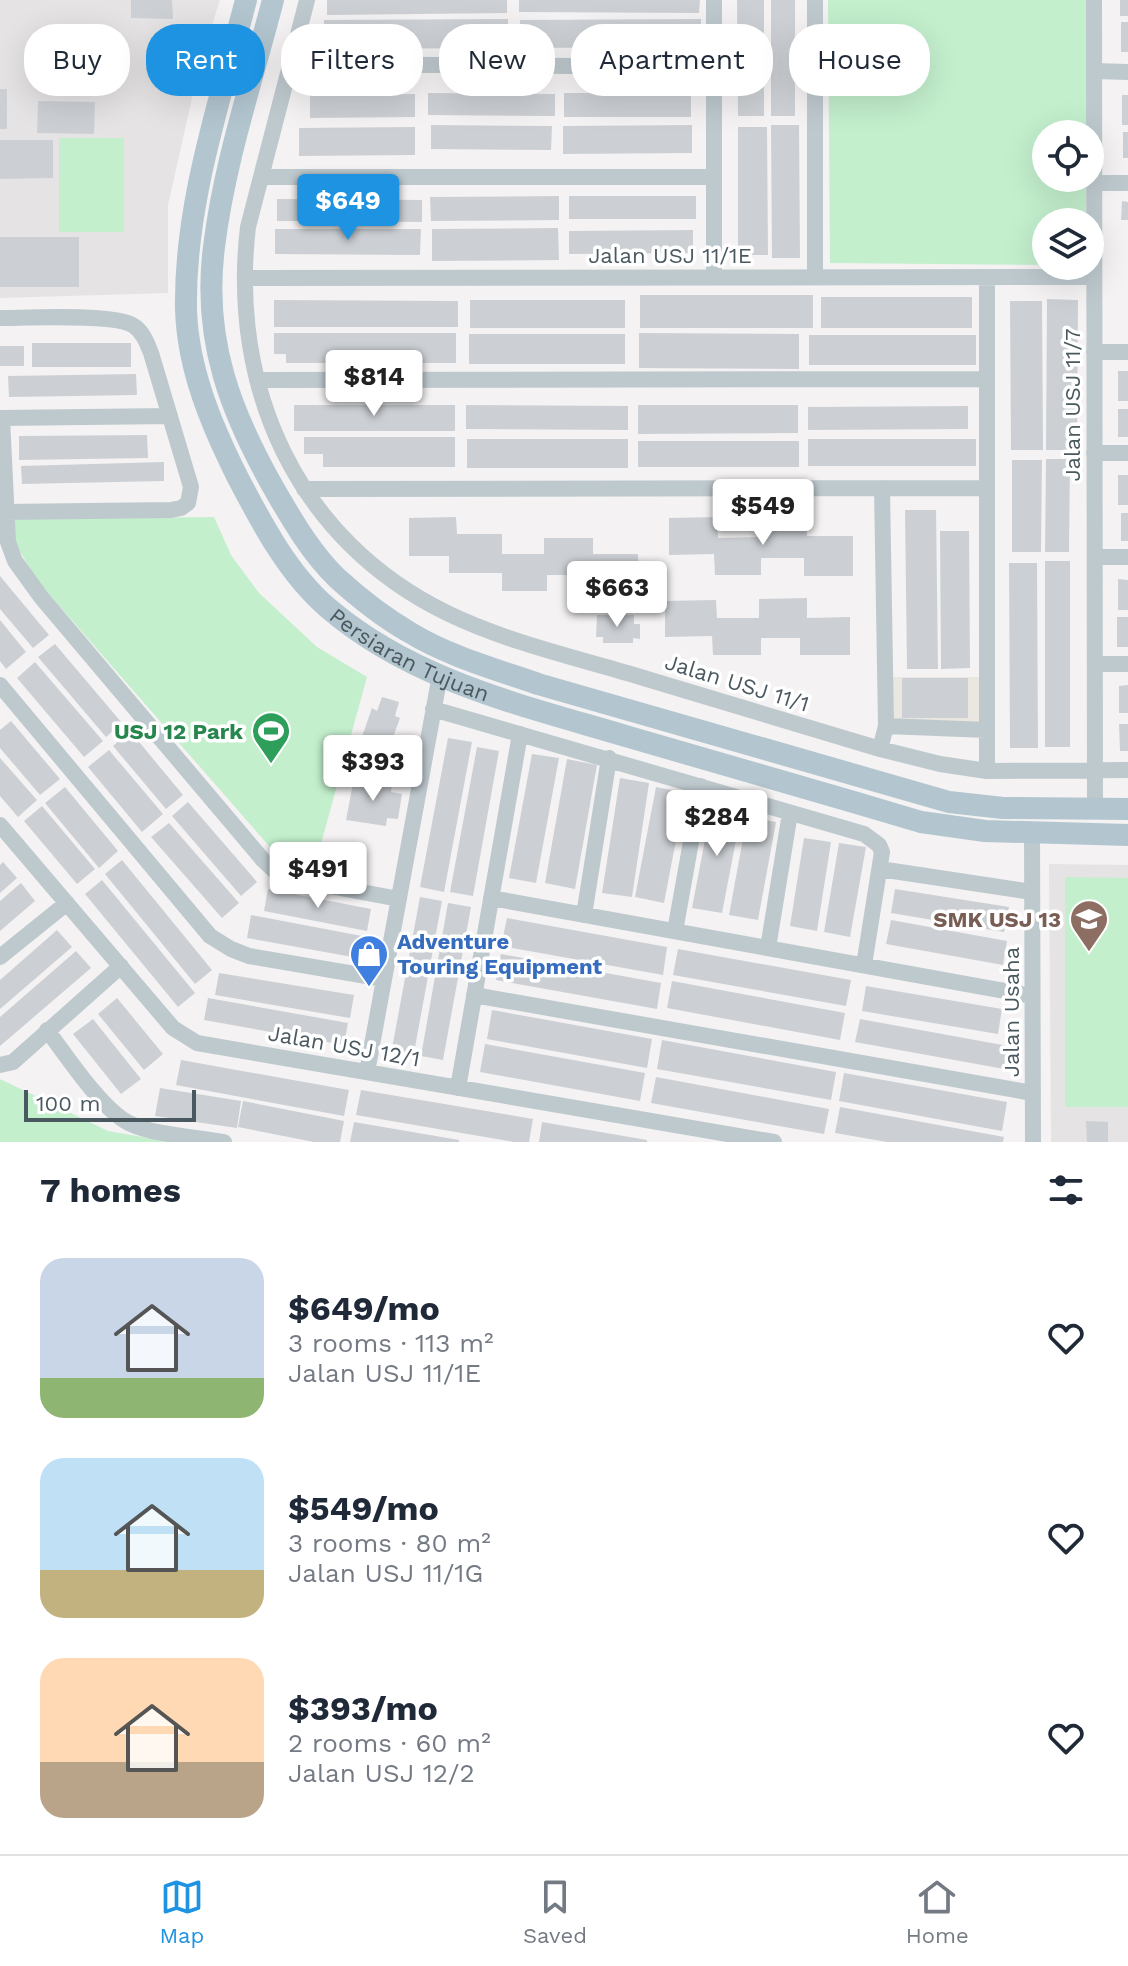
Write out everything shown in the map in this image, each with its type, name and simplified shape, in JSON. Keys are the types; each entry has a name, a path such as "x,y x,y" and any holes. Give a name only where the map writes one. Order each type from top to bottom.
{"main road":[{"name":"Persiaran Tujuan","path":"246,0 206,155 189,243 186,310 189,346 202,393 223,448 274,542 315,595 374,643 440,675 498,698 921,822 1032,834 1128,835"},
{"name":"Persiaran Tujuan","path":"273,0 231,161 214,246 214,341 220,370 246,437 285,508 311,548 335,576 382,615 411,634 538,684 919,795 1003,808 1128,809"},
{"path":"223,448 230,436 246,437"}],"street":[{"name":"Jalan USJ 11/1","path":"301,24 307,0"},
{"path":"714,0 714,24"},
{"path":"815,0 815,277"},
{"name":"Jalan USJ 11/7","path":"1094,0 1094,120"},
{"path":"423,65 571,66"},
{"path":"1094,71 1128,72"},
{"name":"Jalan USJ 11/1","path":"282,96 248,227 245,278 248,331 257,380 274,434 304,489 362,556 409,592 476,626 880,749 940,764 987,771 1128,770"},
{"path":"714,96 714,277"},
{"path":"261,177 714,177"},
{"path":"1104,183 1128,183"},
{"path":"987,277 987,771"},
{"name":"Jalan USJ 11/1E","path":"245,278 1032,277"},
{"name":"Jalan USJ 11/7","path":"1094,280 1095,809"},
{"path":"0,318 117,319 135,326 147,343 191,487 188,503 171,510 5,512"},
{"path":"1094,352 1128,352"},
{"path":"257,380 987,379"},
{"path":"170,416 1,418 5,512 8,542 15,561 26,579 263,860 279,875 399,899"},
{"path":"1094,453 1128,453"},
{"path":"880,749 886,726 882,488"},
{"path":"304,489 987,488"},
{"path":"1095,557 1128,557"},
{"path":"1095,664 1128,664"},
{"path":"367,1072 440,675"},
{"path":"0,685 210,936 249,956 384,979"},
{"path":"433,709 864,834 879,845 882,852 864,965"},
{"path":"886,726 987,730"},
{"path":"458,1088 520,734"},
{"path":"584,915 609,758"},
{"path":"675,931 701,786"},
{"path":"768,948 790,813"},
{"name":"Jalan USJ 12/1","path":"3,834 67,903 173,1028 197,1043 774,1142"},
{"name":"Jalan Usaha","path":"1032,834 1033,1142"},
{"path":"880,869 1032,892"},
{"path":"491,898 1032,996"},
{"path":"0,957 67,903"},
{"path":"6,1063 121,966"},
{"path":"474,995 1033,1093"},
{"path":"47,1030 122,1120 140,1127 224,1142"}],"shaded area":[{"path":"0,0 220,0 212,24 146,24 146,96 192,96 168,205 168,293 0,298"},
{"path":"890,677 981,677 982,724 890,721"},
{"name":"SMK USJ 13","path":"1049,864 1128,865 1128,1142 1051,1142"}],"green space":[{"path":"828,0 1089,0 1087,120 1032,120 1032,192 1086,192 1086,208 1032,208 1032,265 830,263 829,96 930,96 930,24 828,24"},
{"path":"59,138 124,138 124,232 59,232"},
{"name":"USJ 12 Park","path":"214,517 231,555 259,593 317,647 367,677 314,869 291,864 276,854 35,578 16,544 12,519"},
{"name":"SMK USJ 13","path":"1065,877 1128,878 1128,1107 1065,1107"},
{"path":"0,1079 108,1131 171,1142 0,1142"}],"building":[{"path":"131,0 172,0 173,19 131,18"},
{"path":"327,0 507,0 507,13 327,15"},
{"path":"519,0 700,0 699,13 519,12"},
{"path":"737,0 764,0 764,24 737,24"},
{"path":"771,0 795,0 795,24 789,24 789,96 795,96 795,116 771,116"},
{"path":"1120,0 1128,0 1128,16 1120,16"},
{"path":"508,19 508,24 439,24 439,48 423,48 423,24 324,24 324,20"},
{"path":"701,19 701,24 571,24 571,48 555,48 555,24 520,24 520,20"},
{"path":"1121,22 1128,22 1128,52 1121,52"},
{"path":"0,89 7,89 7,129 0,129"},
{"path":"428,93 439,93 439,96 555,96 555,116 428,115"},
{"path":"564,93 571,93 571,96 691,96 691,117 564,117"},
{"path":"1122,95 1128,95 1128,125 1122,125"},
{"path":"310,96 415,96 415,117 310,118"},
{"path":"738,96 764,96 764,116 738,116"},
{"path":"38,101 95,102 94,134 37,133"},
{"path":"431,125 552,126 551,150 431,149"},
{"path":"692,125 692,153 563,154 563,126"},
{"path":"771,125 799,125 800,258 772,258"},
{"path":"415,127 415,155 299,156 299,128"},
{"path":"738,127 767,127 768,255 738,255"},
{"path":"1123,132 1128,132 1128,158 1123,158"},
{"path":"0,140 53,140 53,178 0,179"},
{"path":"559,196 559,220 431,221 430,197"},
{"path":"569,196 696,196 696,219 569,219"},
{"path":"277,199 422,200 422,222 277,221"},
{"path":"1122,201 1128,202 1128,220 1121,220"},
{"path":"558,228 559,260 432,261 432,229"},
{"path":"275,229 421,229 420,255 275,254"},
{"path":"693,230 693,253 569,254 569,231"},
{"path":"0,237 79,237 79,287 0,287"},
{"path":"640,295 813,295 813,328 640,328"},
{"path":"821,297 972,297 972,328 821,328"},
{"path":"1047,299 1078,300 1077,450 1046,450"},
{"path":"274,300 458,301 458,327 274,327"},
{"path":"470,300 625,300 625,328 470,328"},
{"path":"1010,301 1042,301 1043,450 1011,450"},
{"path":"274,333 456,333 456,363 286,363 286,354 274,354"},
{"path":"639,333 799,334 799,369 639,368"},
{"path":"469,334 625,334 625,364 469,364"},
{"path":"809,335 976,335 976,365 809,365"},
{"path":"32,343 131,343 131,367 32,367"},
{"path":"0,346 24,346 24,366 0,366"},
{"path":"1118,371 1128,371 1128,401 1118,401"},
{"path":"136,374 137,395 9,397 8,376"},
{"path":"294,405 455,405 455,431 294,431"},
{"path":"466,405 628,406 628,430 466,429"},
{"path":"638,405 798,405 798,433 638,434"},
{"path":"968,406 968,429 808,430 808,407"},
{"path":"1118,409 1128,409 1128,437 1118,437"},
{"path":"147,435 148,458 19,460 19,436"},
{"path":"304,437 455,437 455,467 323,467 323,454 304,454"},
{"path":"467,439 628,439 628,468 467,468"},
{"path":"808,439 976,439 976,466 808,466"},
{"path":"638,441 799,441 799,467 638,467"},
{"path":"1046,459 1070,459 1069,552 1045,552"},
{"path":"1012,460 1042,460 1041,552 1012,552"},
{"path":"164,462 164,481 22,484 21,466"},
{"path":"1118,475 1128,475 1128,505 1118,505"},
{"path":"905,510 936,510 938,669 907,669"},
{"path":"1121,513 1128,513 1128,541 1121,541"},
{"path":"456,517 457,534 502,534 502,554 544,554 544,538 593,538 593,554 638,554 638,590 589,591 589,575 547,575 547,591 502,591 502,573 449,573 449,556 409,556 409,518"},
{"path":"717,517 718,538 762,537 762,517 807,517 807,536 853,536 853,576 804,576 804,558 761,558 761,575 715,575 714,554 669,555 669,518"},
{"path":"940,531 969,531 970,668 941,669"},
{"path":"1045,561 1070,561 1070,747 1045,747"},
{"path":"1009,563 1037,563 1038,748 1010,748"},
{"path":"0,576 49,635 33,648 0,609"},
{"path":"1118,579 1128,580 1128,610 1118,610"},
{"path":"807,598 807,618 850,617 850,655 800,655 800,638 761,638 761,655 713,655 712,636 665,637 665,601 716,600 717,618 759,618 759,599"},
{"path":"597,615 634,615 634,624 640,624 640,639 633,638 633,643 603,643 603,637 596,637"},
{"path":"1117,617 1128,617 1128,647 1117,647"},
{"path":"0,620 26,652 6,669 0,661"},
{"path":"55,644 122,723 106,737 38,657"},
{"path":"35,662 103,741 84,757 17,678"},
{"path":"902,678 968,678 968,718 902,718"},
{"path":"1128,685 1128,713 1119,713 1119,686"},
{"path":"382,697 399,702 395,716 400,718 389,748 383,746 378,761 356,754 372,708 377,711"},
{"path":"11,721 60,779 40,795 0,748 0,730"},
{"path":"1119,724 1128,724 1128,751 1120,751"},
{"path":"130,731 183,795 166,809 113,746"},
{"path":"448,738 472,742 444,892 420,887"},
{"path":"477,747 499,751 473,896 450,892"},
{"path":"109,750 163,814 142,832 88,767"},
{"path":"532,754 559,758 536,883 509,878"},
{"path":"0,758 37,800 18,817 0,796"},
{"path":"567,759 597,765 575,889 545,883"},
{"path":"354,778 392,785 391,792 402,794 398,819 387,818 386,826 346,820"},
{"path":"620,778 649,783 632,897 602,893"},
{"path":"65,787 118,851 99,868 45,803"},
{"path":"656,787 685,793 664,903 635,897"},
{"path":"188,802 257,882 241,896 172,816"},
{"path":"712,803 742,809 722,913 692,908"},
{"path":"42,806 95,869 77,884 24,821"},
{"path":"747,817 776,822 758,920 729,915"},
{"path":"169,823 239,903 222,918 151,837"},
{"path":"804,838 831,842 817,931 790,926"},
{"path":"839,843 866,847 850,937 824,932"},
{"path":"122,860 212,970 195,984 105,874"},
{"path":"3,862 17,878 0,893 0,865"},
{"path":"102,880 195,993 178,1007 85,894"},
{"path":"21,883 35,901 0,931 0,901"},
{"path":"268,889 371,909 367,931 264,911"},
{"path":"895,889 1009,907 1004,932 891,913"},
{"path":"420,897 442,901 413,1058 391,1054"},
{"path":"448,903 471,907 443,1060 421,1056"},
{"path":"251,915 362,936 358,958 247,938"},
{"path":"507,918 667,947 663,975 501,946"},
{"path":"891,920 1007,941 1003,965 886,944"},
{"path":"57,930 72,947 0,1009 0,980"},
{"path":"678,949 851,980 846,1006 673,975"},
{"path":"76,951 91,968 0,1046 0,1017"},
{"path":"501,954 661,983 657,1009 496,980"},
{"path":"219,973 354,995 350,1018 215,995"},
{"path":"672,981 845,1013 840,1040 667,1008"},
{"path":"866,986 1002,1009 998,1034 862,1011"},
{"path":"117,998 163,1054 144,1070 98,1014"},
{"path":"208,998 348,1023 344,1045 204,1020"},
{"path":"492,1010 652,1039 647,1068 487,1039"},
{"path":"93,1019 141,1079 121,1094 73,1034"},
{"path":"860,1019 1008,1046 1004,1069 855,1042"},
{"path":"662,1040 836,1072 831,1100 657,1069"},
{"path":"485,1044 645,1073 640,1101 480,1072"},
{"path":"181,1060 349,1090 344,1116 176,1085"},
{"path":"844,1073 1007,1102 1002,1131 839,1101"},
{"path":"656,1077 829,1109 824,1134 651,1103"},
{"path":"160,1088 241,1101 237,1128 155,1116"},
{"path":"361,1090 533,1119 529,1142 356,1115"},
{"path":"243,1101 344,1121 340,1142 314,1142 238,1127"},
{"path":"840,1107 1004,1137 1003,1142 887,1142 835,1133"},
{"path":"1086,1121 1108,1122 1108,1142 1087,1142"},
{"path":"354,1122 459,1140 459,1142 350,1142"},
{"path":"542,1122 647,1140 647,1142 539,1142"}],"place":[{"name":"USJ 12 Park","path":"271,765"},
{"name":"SMK USJ 13","path":"1089,953"},
{"name":"Adventure Touring Equipment","path":"369,988"}]}
